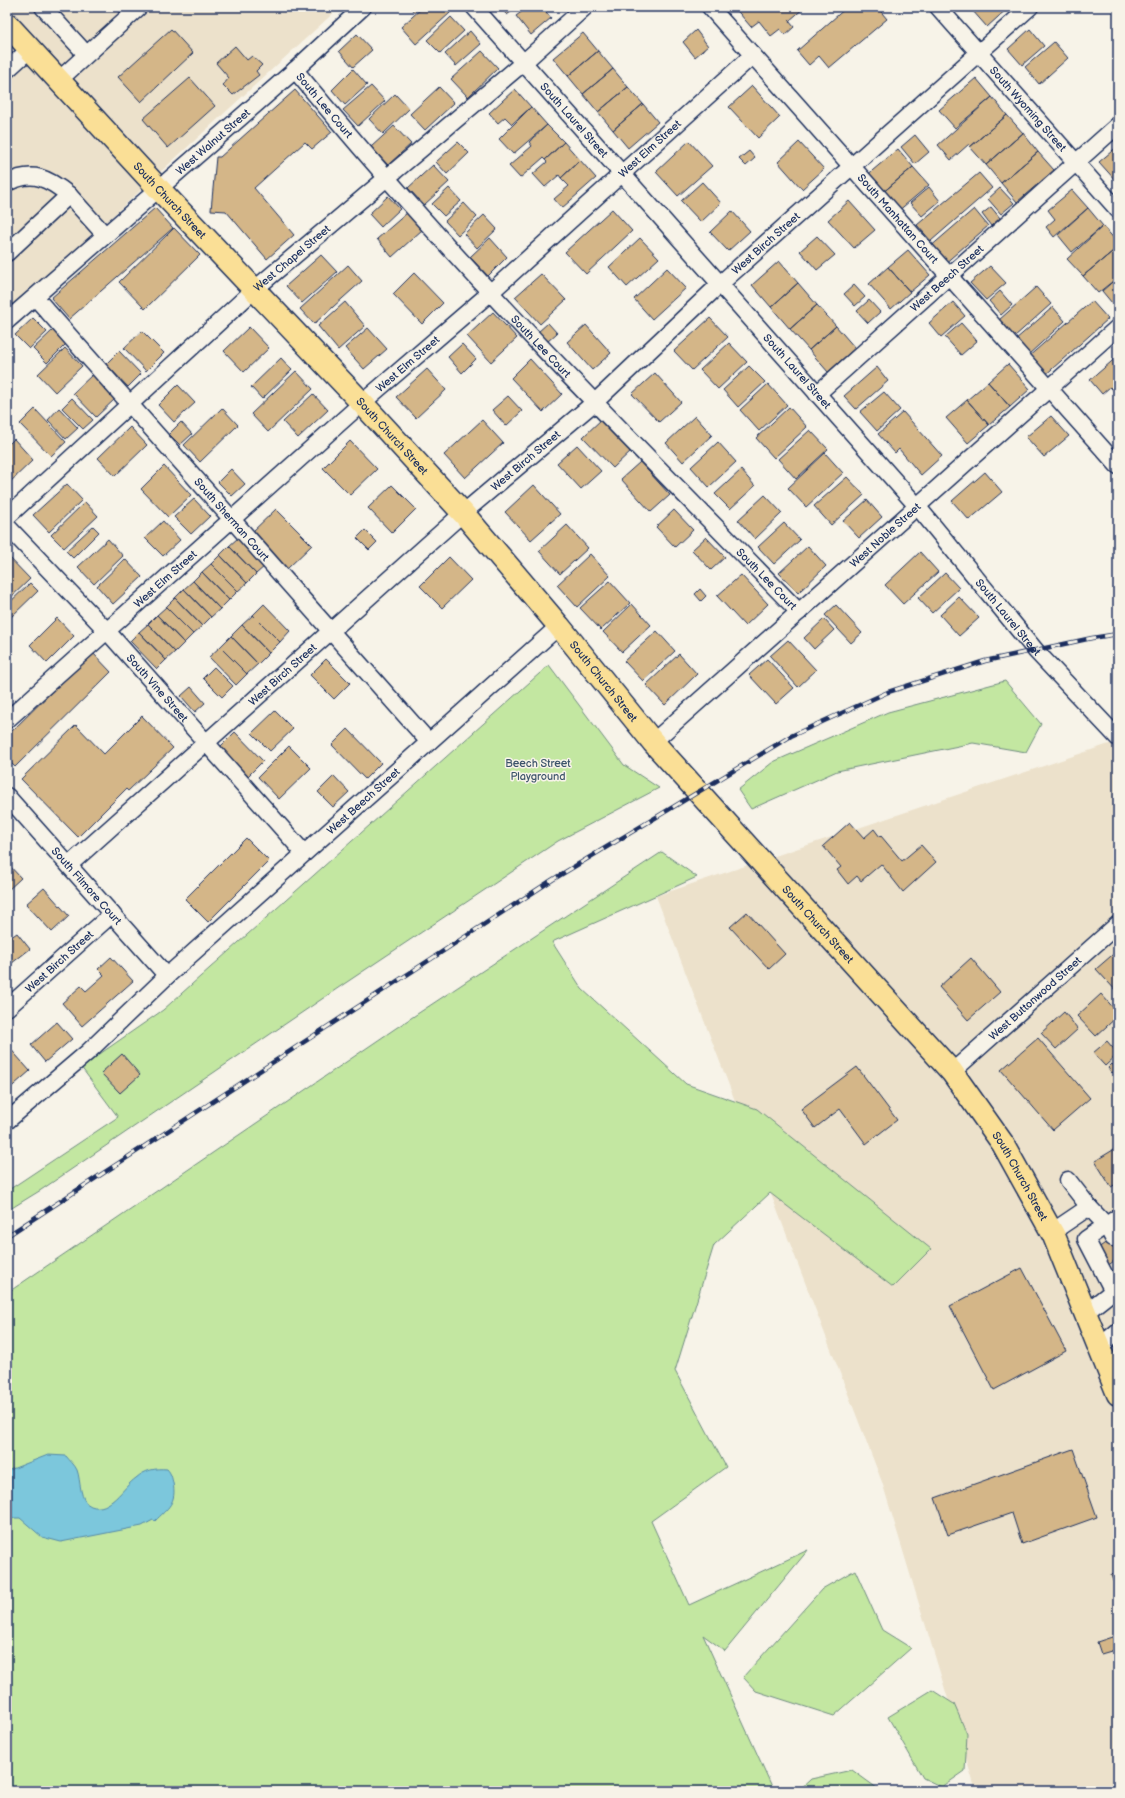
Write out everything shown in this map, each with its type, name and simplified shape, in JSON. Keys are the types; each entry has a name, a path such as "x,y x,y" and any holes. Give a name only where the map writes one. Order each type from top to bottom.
{"highway":[{"name":"South Church Street","path":"7,24 158,188 362,403 462,513 559,626 653,742 952,1072 1003,1144 1052,1232 1118,1394"}],"street":[{"path":"43,7 86,54"},
{"path":"59,80 86,54 140,7"},
{"name":"West Walnut Street","path":"7,322 158,188 295,70 363,7"},
{"name":"South Laurel Street","path":"474,7 917,506 1036,650 1118,738"},
{"name":"West Chapel Street","path":"7,517 255,289 523,63 585,7"},
{"name":"South Manhattan Court","path":"710,7 1118,466"},
{"name":"South Wyoming Street","path":"938,7 1118,210"},
{"name":"West Birch Street","path":"68,865 462,513 595,402 720,284 1030,7"},
{"path":"7,70 30,49"},
{"name":"West Elm Street","path":"7,720 362,403 491,292 621,172 753,55"},
{"name":"South Lee Court","path":"295,70 387,178 491,292 595,402 799,612"},
{"name":"West Beech Street","path":"817,394 1118,125"},
{"path":"7,183 25,176 42,178 52,182 69,195 105,235"},
{"path":"7,253 69,195"},
{"name":"South Sherman Court","path":"35,297 429,742"},
{"name":"West Noble Street","path":"653,742 1118,327"},
{"name":"South Vine Street","path":"7,526 107,631 304,853"},
{"name":"West Beech Street","path":"7,1121 88,1052 167,976 559,626"},
{"name":"South Filmore Court","path":"7,796 167,976"},
{"name":"West Birch Street","path":"7,1008 112,914"},
{"name":"West Buttonwood Street","path":"952,1072 1118,924"},
{"path":"1068,1180 1089,1207 1112,1226 1086,1239 1116,1289 1086,1313"},
{"path":"1052,1232 1089,1207"},
{"path":"1099,1347 1118,1331"}],"shaded area":[{"path":"7,7 340,7 7,313"},
{"path":"1118,741 1118,1791 976,1791 882,1482 656,896"}],"green space":[{"name":"Beech Street Playground","path":"549,665 624,765 659,788 558,841 344,984 41,1190 7,1211 7,1191 118,1117 81,1067 163,1010"},
{"path":"1005,681 1041,724 1026,752 973,743 837,771 751,809 738,790 773,762 888,712"},
{"path":"662,852 697,877 552,942 582,989 686,1084 757,1109 931,1249 893,1287 770,1193 714,1245 675,1371 726,1467 651,1521 689,1605 808,1550 725,1651 703,1635 774,1791 7,1791 7,1296 12,1293 10,1291 396,1028"},
{"path":"855,1570 882,1630 911,1648 834,1716 756,1691 743,1677 822,1589"},
{"path":"932,1690 954,1704 967,1734 965,1771 942,1787 923,1778 888,1717"},
{"path":"852,1770 881,1791 798,1791 811,1779"}],"water":[{"path":"48,1455 66,1456 73,1464 77,1470 84,1500 91,1506 98,1507 110,1503 139,1475 150,1470 158,1469 167,1469 170,1474 173,1481 174,1496 167,1509 155,1521 153,1520 142,1526 61,1542 42,1537 20,1518 13,1518 7,1521 7,1471"}],"building":[{"path":"75,7 83,7 78,11"},
{"path":"410,7 420,7 414,12"},
{"path":"423,7 445,7 450,13 416,44 401,27"},
{"path":"500,7 517,7 507,15"},
{"path":"528,7 542,7 551,18 531,35 516,16"},
{"path":"734,7 805,7 789,21 794,27 785,35 780,29 771,36 759,21 751,27"},
{"path":"847,7 877,7 887,19 829,68 819,56 809,65 797,51"},
{"path":"975,7 1009,7 987,27 972,10"},
{"path":"451,17 464,31 440,53 427,40"},
{"path":"171,29 193,53 141,102 118,77"},
{"path":"1030,29 1044,46 1022,65 1008,49"},
{"path":"696,30 708,46 695,57 683,42"},
{"path":"470,31 481,44 456,66 445,54"},
{"path":"583,33 598,51 568,76 553,58"},
{"path":"357,34 372,50 353,67 339,51"},
{"path":"1054,42 1068,58 1039,84 1025,67"},
{"path":"235,46 247,60 252,56 262,65 256,71 259,75 233,95 223,85 229,78 216,63"},
{"path":"482,51 498,68 468,97 451,79"},
{"path":"598,51 613,69 583,94 568,76"},
{"path":"353,69 367,85 345,105 332,90"},
{"path":"613,69 628,87 598,112 583,94"},
{"path":"190,78 215,106 168,148 143,119"},
{"path":"976,78 992,97 955,128 939,110"},
{"path":"371,86 385,101 358,126 343,110"},
{"path":"752,86 780,117 758,138 729,107"},
{"path":"439,87 454,103 425,130 410,114"},
{"path":"628,87 643,104 613,130 598,112"},
{"path":"515,89 531,107 512,124 505,117 498,123 489,113"},
{"path":"295,90 332,132 312,149 305,142 254,188 294,235 267,259 226,211 211,210 216,157 220,157"},
{"path":"395,94 409,109 383,134 369,119"},
{"path":"992,97 1007,115 970,147 969,144 951,160 938,145"},
{"path":"643,104 658,122 628,148 613,130"},
{"path":"531,107 547,125 513,154 499,139"},
{"path":"1007,115 1023,133 986,165 970,147"},
{"path":"547,125 564,142 545,160 543,158 520,178 509,166 532,146 529,142"},
{"path":"394,126 411,144 388,165 371,147"},
{"path":"1023,133 1038,152 1001,183 986,165"},
{"path":"915,135 929,152 915,164 901,147"},
{"path":"689,141 712,166 678,196 656,172"},
{"path":"458,142 469,153 447,174 436,162"},
{"path":"564,142 580,160 561,178 559,175 545,187 533,174 547,162 545,160"},
{"path":"799,142 824,169 802,189 778,162"},
{"path":"1118,146 1118,179 1116,181 1099,162"},
{"path":"898,149 913,167 881,194 866,176"},
{"path":"749,151 755,158 746,166 739,159"},
{"path":"1038,152 1054,170 1017,202 1001,183"},
{"path":"580,160 596,178 562,208 554,199 569,186 561,178"},
{"path":"433,165 449,182 424,205 408,188"},
{"path":"913,167 929,185 897,212 881,194"},
{"path":"979,173 992,188 931,241 917,225"},
{"path":"702,182 721,203 701,222 681,201"},
{"path":"929,187 940,201 922,216 910,203"},
{"path":"449,188 461,201 444,216 432,204"},
{"path":"1000,188 1014,203 1001,214 988,199"},
{"path":"1072,190 1088,208 1054,237 1046,227 1055,219 1048,210"},
{"path":"388,196 400,209 381,227 369,214"},
{"path":"849,201 875,230 854,248 828,220"},
{"path":"464,203 477,217 458,235 445,221"},
{"path":"991,207 1000,218 991,226 982,214"},
{"path":"155,208 173,228 69,319 51,298"},
{"path":"1088,208 1103,226 1072,252 1058,235"},
{"path":"612,209 632,231 586,274 565,252"},
{"path":"974,209 988,226 943,265 929,248"},
{"path":"732,211 750,231 728,251 710,232"},
{"path":"407,213 422,230 392,257 377,239"},
{"path":"484,215 497,229 477,248 464,234"},
{"path":"1103,226 1118,243 1118,247 1083,276 1067,259"},
{"path":"174,228 200,255 145,309 119,282"},
{"path":"817,236 835,255 817,270 800,251"},
{"path":"490,238 507,257 488,276 470,257"},
{"path":"640,238 659,258 627,287 609,267"},
{"path":"1118,247 1118,277 1098,293 1083,276"},
{"path":"908,250 930,275 910,292 888,267"},
{"path":"321,255 337,272 302,303 286,286"},
{"path":"779,261 798,283 771,307 752,285"},
{"path":"348,265 362,281 314,324 300,309"},
{"path":"990,266 1006,283 986,300 970,283"},
{"path":"888,267 910,292 891,309 869,284"},
{"path":"667,268 686,288 652,319 634,299"},
{"path":"414,273 443,303 422,324 393,294"},
{"path":"541,274 566,300 540,324 515,297"},
{"path":"1118,277 1118,309 1117,309 1102,291"},
{"path":"798,283 817,305 790,329 771,307"},
{"path":"854,285 865,297 855,306 844,294"},
{"path":"1036,287 1051,304 1014,337 999,320"},
{"path":"1000,291 1012,305 1001,315 989,301"},
{"path":"869,300 880,312 868,323 857,311"},
{"path":"1092,301 1108,319 1043,377 1027,358"},
{"path":"345,302 365,326 338,350 318,326"},
{"path":"953,302 965,316 941,337 929,323"},
{"path":"817,305 836,326 809,350 790,329"},
{"path":"1053,307 1065,321 1028,355 1015,340"},
{"path":"493,312 517,338 491,362 467,336"},
{"path":"33,318 47,332 29,349 15,335"},
{"path":"710,318 728,337 692,370 674,351"},
{"path":"548,323 557,333 547,342 538,332"},
{"path":"961,323 977,341 961,355 945,337"},
{"path":"586,325 611,353 592,370 567,342"},
{"path":"836,326 855,348 828,372 809,350"},
{"path":"249,327 269,348 244,372 224,351"},
{"path":"368,328 387,349 364,369 345,348"},
{"path":"53,330 66,344 47,363 33,349"},
{"path":"142,331 164,353 146,371 124,348"},
{"path":"729,343 747,362 718,389 700,370"},
{"path":"462,344 476,359 462,373 448,357"},
{"path":"65,348 82,366 55,392 38,374"},
{"path":"119,351 141,374 128,387 106,364"},
{"path":"1118,356 1118,395 1110,387 1102,394 1090,380"},
{"path":"281,358 292,370 262,399 251,387"},
{"path":"530,359 562,394 543,412 511,378"},
{"path":"1008,364 1030,389 1010,407 988,382"},
{"path":"749,366 765,382 738,407 723,390"},
{"path":"877,367 888,381 856,409 844,396"},
{"path":"427,369 446,390 416,418 396,397"},
{"path":"296,371 313,389 268,432 251,414"},
{"path":"655,373 681,402 659,422 632,394"},
{"path":"93,374 116,398 96,417 73,393"},
{"path":"988,382 1010,407 989,425 967,400"},
{"path":"768,384 787,405 759,431 740,410"},
{"path":"178,385 195,403 174,422 158,405"},
{"path":"884,392 900,410 877,431 860,412"},
{"path":"313,394 328,410 298,438 283,422"},
{"path":"508,396 522,411 506,426 492,410"},
{"path":"72,398 93,420 83,429 62,408"},
{"path":"967,400 989,425 968,443 946,418"},
{"path":"789,407 807,427 774,458 756,438"},
{"path":"59,408 78,428 66,439 48,420"},
{"path":"222,408 238,425 200,462 184,445"},
{"path":"35,409 66,442 51,456 20,424"},
{"path":"903,412 942,456 921,475 899,449 895,453 878,434"},
{"path":"695,416 712,435 683,462 666,443"},
{"path":"1051,416 1069,436 1044,457 1026,437"},
{"path":"604,417 633,449 613,468 583,437"},
{"path":"482,420 503,443 465,478 444,455"},
{"path":"181,422 192,434 180,445 169,434"},
{"path":"130,427 147,445 115,476 98,458"},
{"path":"810,430 828,449 796,479 778,459"},
{"path":"14,439 33,460 7,485 7,446"},
{"path":"350,441 377,469 350,495 323,468"},
{"path":"718,442 736,462 709,487 691,467"},
{"path":"577,445 601,471 581,489 557,463"},
{"path":"825,453 843,473 806,507 788,488"},
{"path":"640,462 670,495 651,512 621,479"},
{"path":"164,466 191,495 168,517 141,489"},
{"path":"231,469 245,484 232,496 218,482"},
{"path":"741,470 755,486 730,509 715,494"},
{"path":"985,472 1002,492 969,520 952,501"},
{"path":"847,477 864,495 831,525 814,506"},
{"path":"67,484 82,500 49,532 33,515"},
{"path":"392,485 416,509 392,533 368,508"},
{"path":"534,485 560,514 531,540 505,512"},
{"path":"765,495 782,513 755,539 738,520"},
{"path":"194,499 210,516 191,534 174,517"},
{"path":"867,500 882,517 859,538 843,521"},
{"path":"85,502 98,516 64,548 51,535"},
{"path":"276,509 312,545 287,569 251,533"},
{"path":"674,510 693,530 675,547 656,527"},
{"path":"163,521 180,540 163,556 145,538"},
{"path":"784,523 800,540 774,564 758,547"},
{"path":"567,525 588,548 560,574 539,551"},
{"path":"93,526 99,532 73,558 66,551"},
{"path":"365,530 377,542 369,550 357,538"},
{"path":"706,537 725,557 711,570 692,550"},
{"path":"238,538 265,566 256,574 229,546"},
{"path":"108,539 123,556 94,584 78,567"},
{"path":"229,546 256,574 247,583 220,555"},
{"path":"808,546 826,566 798,593 779,573"},
{"path":"920,552 938,572 903,604 885,585"},
{"path":"590,554 610,576 577,607 557,585"},
{"path":"7,555 30,579 7,601"},
{"path":"220,555 247,583 238,591 211,564"},
{"path":"449,557 471,580 442,608 420,586"},
{"path":"125,559 142,577 113,604 97,586"},
{"path":"211,564 238,591 229,600 202,572"},
{"path":"202,572 229,600 220,609 193,581"},
{"path":"945,573 959,588 932,613 918,598"},
{"path":"741,575 768,604 745,626 717,596"},
{"path":"193,581 220,609 211,617 184,589"},
{"path":"610,581 630,603 601,630 580,608"},
{"path":"30,583 38,591 10,618 7,615 7,605"},
{"path":"184,589 211,617 202,626 175,598"},
{"path":"700,589 706,596 701,601 695,594"},
{"path":"959,597 979,618 959,636 940,615"},
{"path":"175,598 202,626 193,634 166,607"},
{"path":"264,604 290,631 280,642 253,615"},
{"path":"632,604 651,625 622,652 603,632"},
{"path":"836,605 862,633 851,643 825,615"},
{"path":"166,607 193,634 184,643 157,615"},
{"path":"157,615 184,643 175,652 148,624"},
{"path":"253,615 280,642 269,653 242,625"},
{"path":"57,618 74,636 47,663 30,645"},
{"path":"824,619 834,630 814,649 804,638"},
{"path":"148,624 175,652 166,660 139,632"},
{"path":"242,625 269,653 258,664 231,636"},
{"path":"657,631 675,651 643,681 624,661"},
{"path":"139,632 166,660 157,669 130,641"},
{"path":"231,636 258,664 247,674 220,647"},
{"path":"788,640 816,670 798,687 770,656"},
{"path":"220,647 247,674 236,685 209,657"},
{"path":"92,652 111,672 15,767 7,759 7,736"},
{"path":"679,654 697,674 665,705 646,685"},
{"path":"326,659 350,683 334,699 310,675"},
{"path":"767,659 794,688 776,704 749,675"},
{"path":"214,667 233,686 222,697 203,678"},
{"path":"191,687 205,703 195,712 181,696"},
{"path":"275,711 293,729 270,751 252,733"},
{"path":"142,716 173,748 128,791 126,789 78,837 21,779 76,725 104,754"},
{"path":"348,729 381,763 365,779 332,745"},
{"path":"235,732 263,761 248,776 220,747"},
{"path":"289,746 311,768 279,799 258,777"},
{"path":"334,776 349,792 333,807 318,792"},
{"path":"850,822 864,838 874,829 902,861 921,845 936,862 903,892 881,864 861,881 857,876 848,884 837,870 841,867 823,846"},
{"path":"246,838 269,861 208,922 185,899"},
{"path":"7,863 21,878 7,891"},
{"path":"44,888 69,916 52,932 26,904"},
{"path":"747,912 785,954 769,969 730,927"},
{"path":"17,933 30,949 7,967 7,940"},
{"path":"1118,950 1118,993 1096,969"},
{"path":"111,957 133,981 82,1026 62,1003 81,986 86,991 104,975 98,969"},
{"path":"971,958 1000,992 968,1020 939,987"},
{"path":"1101,994 1118,1013 1118,1016 1096,1036 1077,1016"},
{"path":"1064,1012 1078,1029 1056,1049 1041,1033"},
{"path":"57,1022 72,1039 45,1062 31,1045"},
{"path":"1038,1038 1090,1098 1053,1130 1001,1070"},
{"path":"1107,1041 1118,1054 1105,1066 1093,1053"},
{"path":"8,1046 30,1071 7,1091 7,1047"},
{"path":"122,1054 140,1075 120,1093 101,1073"},
{"path":"1112,1064 1117,1069 1112,1073 1108,1068"},
{"path":"857,1067 897,1120 866,1144 840,1109 815,1128 801,1109"},
{"path":"1118,1147 1118,1183 1111,1187 1095,1161"},
{"path":"1118,1234 1118,1258 1106,1267 1094,1251"},
{"path":"1022,1268 1066,1351 994,1390 950,1306"},
{"path":"1073,1449 1097,1517 1022,1544 1012,1513 948,1535 935,1498"},
{"path":"1118,1572 1118,1595 1111,1575"},
{"path":"1118,1635 1118,1649 1101,1654 1097,1642"}],"railway":[{"path":"7,1236 552,880 791,736 888,692 985,661 1092,638 1118,634"}]}
